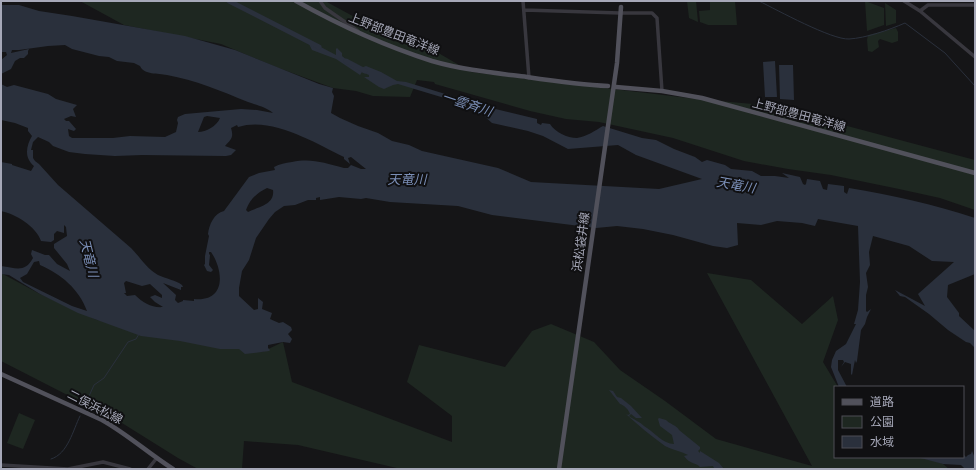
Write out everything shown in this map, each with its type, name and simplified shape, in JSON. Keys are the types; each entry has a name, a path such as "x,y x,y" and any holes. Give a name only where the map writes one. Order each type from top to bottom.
{"main road":[{"name":"上野部豊田竜洋線","path":"296,1 360,33 401,50 446,64 468,69 579,85 608,86"},
{"name":"浜松袋井線","path":"559,469 611,104 622,1"},
{"name":"上野部豊田竜洋線","path":"616,87 662,91 702,98 975,173"},
{"name":"二俣浜松線","path":"1,374 102,420 116,428 156,459 173,469"}],"street":[{"path":"320,1 325,8 360,33"},
{"path":"523,1 529,78"},
{"path":"904,1 920,11 975,57"},
{"path":"920,11 928,5 975,5"},
{"path":"524,10 621,11 652,13 657,18 662,91"},
{"path":"148,469 156,459"},
{"path":"1,465 68,468 103,462 130,469"}],"green space":[{"path":"80,1 325,1 395,39 435,51 471,72 697,99 753,104 791,111 975,160 975,210 940,198 899,189 831,175 744,161 673,138 599,122 566,119 530,111 435,84 434,82 417,80 410,97 373,96 356,91 333,88 276,67 221,44 124,25"},
{"path":"687,1 696,1 698,22 689,18"},
{"path":"710,1 735,1 737,25 708,25 700,22 699,11 710,10"},
{"path":"865,1 884,8 884,25 867,31"},
{"path":"885,3 896,10 896,23 886,26"},
{"path":"896,28 898,32 898,41 892,43 880,39 878,41 879,47 872,52 868,51 868,35"},
{"path":"1,273 40,294 97,320 262,352 283,342 292,382 452,442 452,416 407,382 419,345 505,367 532,331 551,324 594,342 620,370 716,439 812,466 707,273 751,280 802,324 833,296 838,320 823,362 837,386 834,386 834,458 927,458 943,464 949,469 401,469 298,445 244,441 242,469 198,469 122,423 1,361"},
{"path":"19,413 35,420 23,449 7,443"}],"water":[{"name":"天竜川","path":"1,5 19,5 39,11 185,36 235,50 319,84 333,88 332,92 334,96 331,113 340,118 378,133 392,141 409,145 422,151 498,168 531,182 659,189 702,179 636,155 618,145 568,149 543,136 492,123 482,114 474,112 451,100 398,84 384,89 364,77 369,77 369,75 362,72 360,75 336,59 312,50 309,44 315,44 336,55 337,48 342,53 342,56 358,69 366,66 397,81 406,82 465,100 470,104 474,105 480,103 483,106 537,119 537,123 541,125 542,123 550,124 558,132 569,137 577,138 584,136 603,126 642,138 656,140 695,157 702,162 707,160 725,165 731,169 752,171 761,176 789,178 782,173 800,177 805,185 807,179 820,181 823,189 827,190 828,184 844,186 844,192 847,194 849,188 912,200 944,208 975,218 975,274 948,285 947,297 959,313 959,316 975,331 975,348 970,343 948,330 905,297 900,296 895,290 925,306 918,294 954,262 932,261 909,246 873,236 869,252 870,265 866,273 868,287 866,295 866,311 867,312 871,309 861,330 857,361 856,363 855,360 852,375 851,364 845,362 841,367 844,362 843,360 838,360 838,370 846,386 839,386 831,367 832,360 836,351 846,344 856,324 854,324 858,310 860,282 858,226 818,219 815,226 802,223 777,221 761,225 737,223 738,245 727,248 643,229 617,226 596,228 492,215 458,206 339,197 320,200 320,197 316,198 316,200 308,200 295,205 284,206 275,212 256,238 249,260 242,271 239,296 254,310 258,309 258,298 263,302 262,309 272,313 270,319 279,323 283,322 291,327 292,330 288,334 292,339 290,343 283,342 268,345 269,351 245,354 239,349 220,349 180,341 141,336 78,313 40,294 9,275 1,274 1,266 23,268 27,266 33,258 31,254 32,250 49,255 57,264 70,271 67,264 54,248 54,244 67,236 66,227 64,225 64,233 57,231 54,234 54,240 51,242 41,241 35,230 30,226 18,218 1,211 1,162 12,164 31,171 34,166 27,156 28,144 32,136 28,131 28,128 1,120 1,84 7,87 14,85 48,94 56,99 77,105 73,109 76,117 71,116 64,119 69,121 76,129 74,131 68,129 69,136 72,138 113,138 130,136 165,137 176,132 178,117 185,114 241,109 273,113 264,108 198,83 177,77 148,72 134,63 117,61 109,57 72,49 65,45 12,50 11,53 29,49 28,54 24,58 20,58 15,61 11,69 1,74 1,60 7,55 6,52 1,52","holes":["204,117 220,118 219,121 211,128 198,132","237,125 238,127 265,125 279,128 307,138 344,157 344,159 350,164 348,158 351,157 366,169 361,169 351,165 348,168 344,168 318,162 299,161 280,164 274,167 275,170 259,173 249,177 224,211 217,214 208,234 209,236 204,265 207,271 211,272 213,270 209,265 209,252 211,252 220,276 217,290 212,296 204,299 194,299 194,301 183,300 178,303 175,300 176,295 163,283 181,290 181,287 183,287 182,285 158,275 150,269 131,248 58,185 35,161 33,158 33,150 31,150 33,142 38,137 49,142 53,146 69,152 85,154 115,156 226,156 231,155 236,150 225,146 231,138 231,128","267,188 273,190 273,195 269,202 248,212 246,210 254,197","39,261 40,265 55,273 68,283 84,303 87,311 72,306 23,282 20,278 27,274 34,262","126,281 142,286 150,284 162,295 162,298 155,295 150,297 163,307 151,306 144,303 135,295 127,296 124,293 126,293 124,283"]},
{"path":"775,61 777,97 765,97 763,62"},
{"path":"779,65 793,65 794,100 780,99"},
{"path":"609,390 613,391 617,397 621,398 631,406 642,418 636,418 631,414 629,416 630,417 641,423 662,440 674,444 672,435 660,426 659,418 666,420 677,427 700,447 698,451 700,453 700,451 719,463 724,469 713,469 713,466 700,467 697,464 688,461 684,456 688,455 665,446 626,414 630,414"},
{"path":"972,451 975,458 975,469 965,469 961,465 943,464 921,458 964,458 964,455 966,457 971,454"}],"waterway":[{"name":"一雲斉川","path":"229,1 319,47"},
{"path":"759,1 804,24 841,38 849,39 863,37 885,31 905,23 945,53 975,86"},
{"name":"一雲斉川","path":"346,61 365,71"},
{"path":"85,405 94,385 104,378 128,342 136,339 139,334"},
{"path":"51,459 57,456 66,447 80,416"}]}
